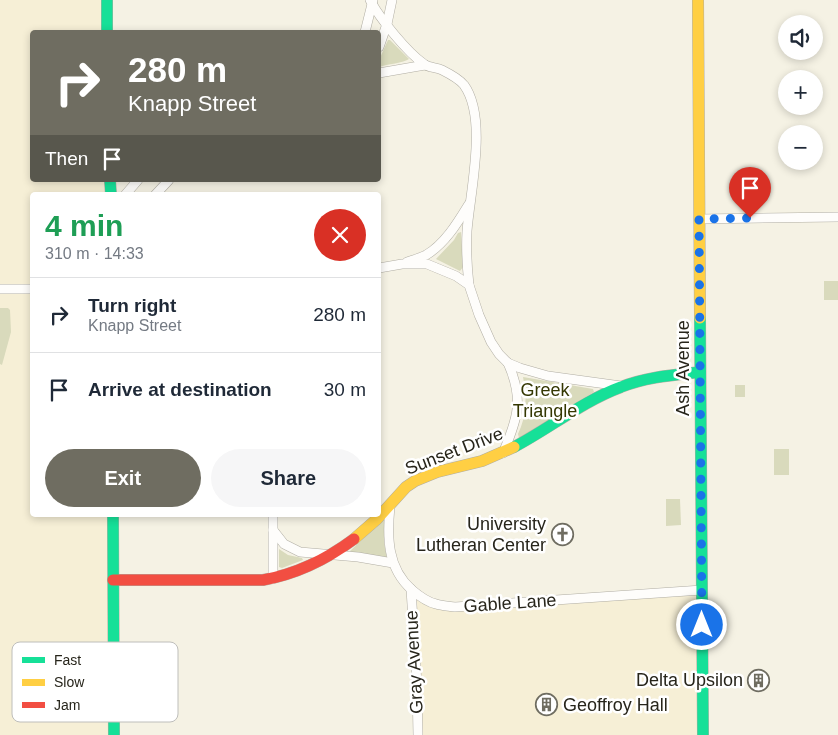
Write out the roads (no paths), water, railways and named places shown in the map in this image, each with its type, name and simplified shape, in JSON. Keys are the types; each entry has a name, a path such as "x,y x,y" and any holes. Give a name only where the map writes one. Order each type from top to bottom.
{"street":[{"path":"107,0 108,30"},
{"path":"381,41 392,0"},
{"name":"Ash Avenue","path":"698,0 703,735"},
{"path":"372,1 387,24 409,50 425,65"},
{"path":"365,30 372,1"},
{"path":"381,73 425,65 442,70 463,84 473,103 476,126 466,259 469,285 479,314 492,344 499,354 508,363 548,376 621,386"},
{"path":"128,192 136,182"},
{"path":"158,192 166,182"},
{"path":"402,264 426,255 441,242 454,228 470,200"},
{"path":"699,219 838,217"},
{"path":"381,268 402,264 427,264 450,272 469,285"},
{"path":"0,290 30,289"},
{"path":"503,453 516,422 518,406 514,378 508,363"},
{"name":"Sunset Drive","path":"381,514 407,486 420,479 478,463 503,453 532,438 593,400 621,386 667,376 700,372"},
{"name":"Gable Lane","path":"390,506 388,530 389,547 393,563 410,588 435,604 455,607 702,590"},
{"path":"113,517 113,642"},
{"path":"273,517 273,579"},
{"name":"Sunset Drive","path":"113,580 273,579 310,566 330,555 355,537 378,517"},
{"path":"273,530 284,544 300,552 393,563"},
{"name":"Gray Avenue","path":"410,588 418,735"},
{"path":"114,722 114,735"}],"place":[{"name":"University Lutheran Center","path":"562,534"},
{"name":"Delta Upsilon","path":"759,680"},
{"name":"Geoffroy Hall","path":"547,705"}],"park label":[{"name":"Greek Triangle","path":"545,400"}]}
